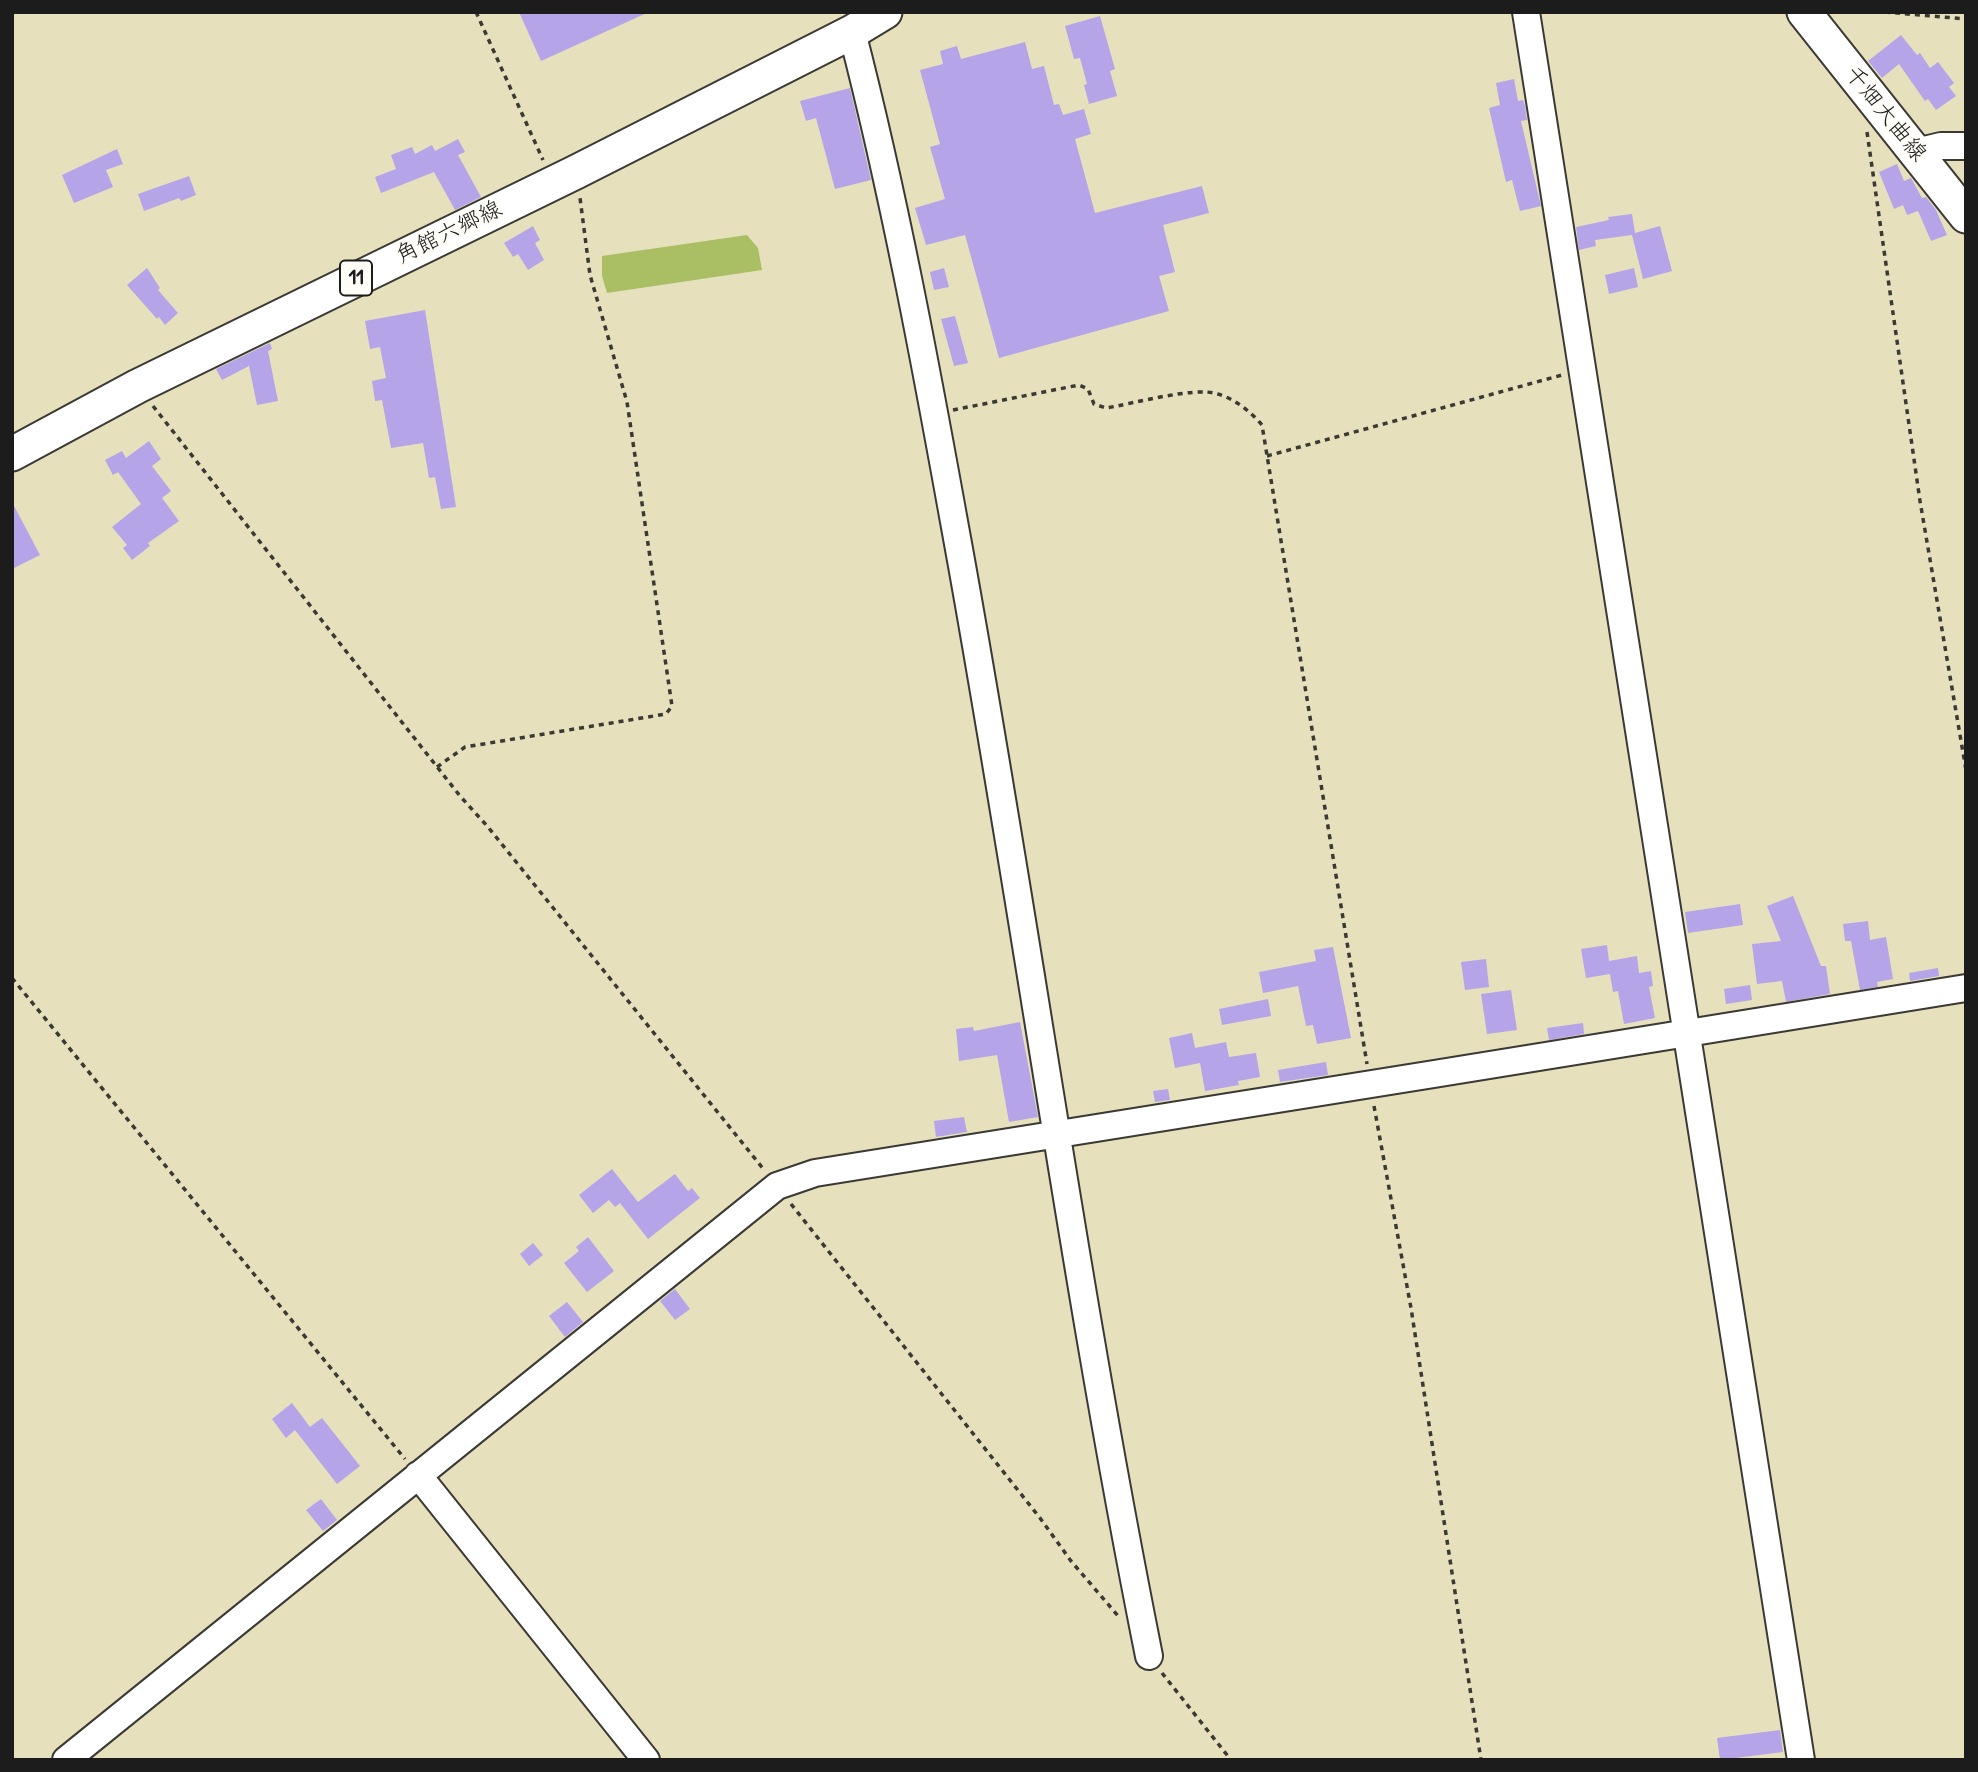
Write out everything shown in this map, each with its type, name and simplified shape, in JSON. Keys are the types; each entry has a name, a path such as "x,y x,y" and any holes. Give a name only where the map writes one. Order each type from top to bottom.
{"main road":[{"name":"角館六郷線","path":"12,454 138,386 564,177 852,32 885,12"},
{"name":"千畑大曲線","path":"1804,12 1966,216"}],"street":[{"path":"1526,12 1801,1760"},
{"path":"852,32 880,141 934,414 981,671 1122,1523 1149,1656"},
{"path":"1916,152 1941,146 1966,146"},
{"path":"66,1760 777,1186 815,1172 1966,988"},
{"path":"418,1475 646,1760"}],"path":[{"path":"437,767 465,747 666,713 672,706 627,402 564,177 476,12"},
{"path":"1885,12 1966,19"},
{"path":"1866,125 1920,501 1966,769"},
{"path":"1268,456 1582,369"},
{"path":"934,414 1079,385 1088,389 1094,404 1106,408 1196,392 1218,393 1249,411 1262,425 1370,1083 1411,1308 1481,1760"},
{"path":"138,386 437,767 777,1186 1040,1518 1071,1561 1101,1593 1125,1625"},
{"path":"12,978 418,1475"},
{"path":"1149,1656 1231,1760"}],"green space":[{"path":"747,235 758,248 762,270 607,293 602,276 602,256"}],"building":[{"path":"519,12 649,12 541,61"},
{"path":"1100,16 1115,69 1110,71 1117,96 1089,104 1080,58 1074,59 1065,26"},
{"path":"1901,35 1917,55 1920,53 1930,68 1938,62 1954,83 1949,87 1956,96 1936,110 1928,99 1925,101 1899,64 1882,78 1868,61"},
{"path":"1025,42 1032,69 1044,66 1054,105 1059,104 1063,115 1084,109 1091,134 1075,139 1095,213 1202,186 1209,213 1163,225 1175,272 1159,276 1169,311 999,358 965,235 926,245 915,208 945,199 930,147 940,144 920,70 943,64 940,51 957,46 961,59"},
{"path":"1514,79 1518,101 1523,100 1525,106 1527,120 1521,121 1541,206 1520,211 1512,180 1506,182 1489,108 1500,105 1496,83"},
{"path":"850,88 871,180 835,189 816,118 806,121 800,101"},
{"path":"458,139 465,152 458,155 481,197 455,210 434,172 381,193 375,177 396,169 391,155 412,147 415,154 432,145 435,151"},
{"path":"117,149 123,164 106,170 113,187 74,203 62,175"},
{"path":"1897,164 1904,181 1911,178 1922,198 1926,197 1936,210 1947,235 1931,241 1918,211 1907,215 1903,205 1894,209 1879,172"},
{"path":"189,176 196,195 181,201 179,198 144,211 138,194"},
{"path":"1632,214 1635,233 1660,226 1672,271 1643,279 1632,235 1595,240 1596,246 1579,250 1576,227 1609,220 1608,217"},
{"path":"533,226 540,240 535,243 544,260 528,270 518,254 513,257 504,243"},
{"path":"147,268 160,288 158,290 178,313 165,325 127,285"},
{"path":"944,268 949,287 934,290 930,272"},
{"path":"1634,268 1638,287 1609,294 1605,275"},
{"path":"425,310 456,507 441,509 435,477 429,478 423,443 391,448 382,400 375,401 372,381 386,378 380,347 370,349 365,321"},
{"path":"955,316 968,363 954,366 941,319"},
{"path":"270,343 272,349 268,351 278,401 257,405 249,366 222,380 216,369"},
{"path":"149,441 161,459 152,466 171,491 162,498 179,521 148,543 150,546 132,560 123,548 127,545 112,527 141,504 118,472 113,475 105,460 122,451 126,458"},
{"path":"12,502 40,555 12,569"},
{"path":"1793,896 1821,966 1826,966 1830,994 1786,1002 1782,981 1757,984 1752,944 1781,941 1767,906"},
{"path":"1740,904 1743,925 1688,933 1685,912"},
{"path":"1868,921 1870,940 1886,937 1893,979 1877,982 1878,987 1860,990 1851,941 1845,941 1843,924"},
{"path":"1607,945 1609,961 1637,956 1639,973 1651,971 1653,986 1649,987 1655,1018 1624,1024 1618,991 1613,992 1610,974 1586,978 1581,949"},
{"path":"1333,947 1351,1038 1317,1044 1313,1025 1306,1026 1298,986 1263,993 1259,972 1316,961 1314,950"},
{"path":"1486,959 1489,987 1465,990 1461,962"},
{"path":"1938,968 1939,976 1910,981 1909,973"},
{"path":"1750,985 1752,1000 1726,1004 1724,989"},
{"path":"1511,990 1517,1030 1487,1034 1481,994"},
{"path":"1268,999 1271,1016 1222,1025 1219,1009"},
{"path":"1020,1022 1038,1117 1009,1122 997,1055 959,1061 956,1029 973,1027 974,1031"},
{"path":"1583,1023 1584,1034 1549,1040 1547,1028"},
{"path":"1192,1033 1195,1048 1226,1042 1229,1057 1256,1053 1260,1077 1238,1081 1239,1085 1205,1091 1200,1063 1175,1068 1169,1038"},
{"path":"1326,1062 1328,1075 1280,1082 1278,1070"},
{"path":"1168,1089 1170,1100 1155,1102 1153,1091"},
{"path":"964,1117 967,1132 936,1137 934,1121"},
{"path":"612,1169 638,1202 675,1174 688,1191 692,1188 700,1198 648,1239 620,1203 615,1207 609,1200 593,1213 579,1195"},
{"path":"588,1237 614,1271 587,1292 564,1263 579,1251 576,1247"},
{"path":"533,1243 543,1255 529,1266 520,1254"},
{"path":"675,1289 690,1309 675,1320 660,1301"},
{"path":"567,1302 583,1322 565,1337 549,1316"},
{"path":"292,1403 310,1427 322,1418 360,1466 337,1484 295,1430 286,1438 272,1419"},
{"path":"321,1499 337,1520 323,1531 306,1510"},
{"path":"1780,1730 1783,1752 1720,1760 1717,1738"}]}
